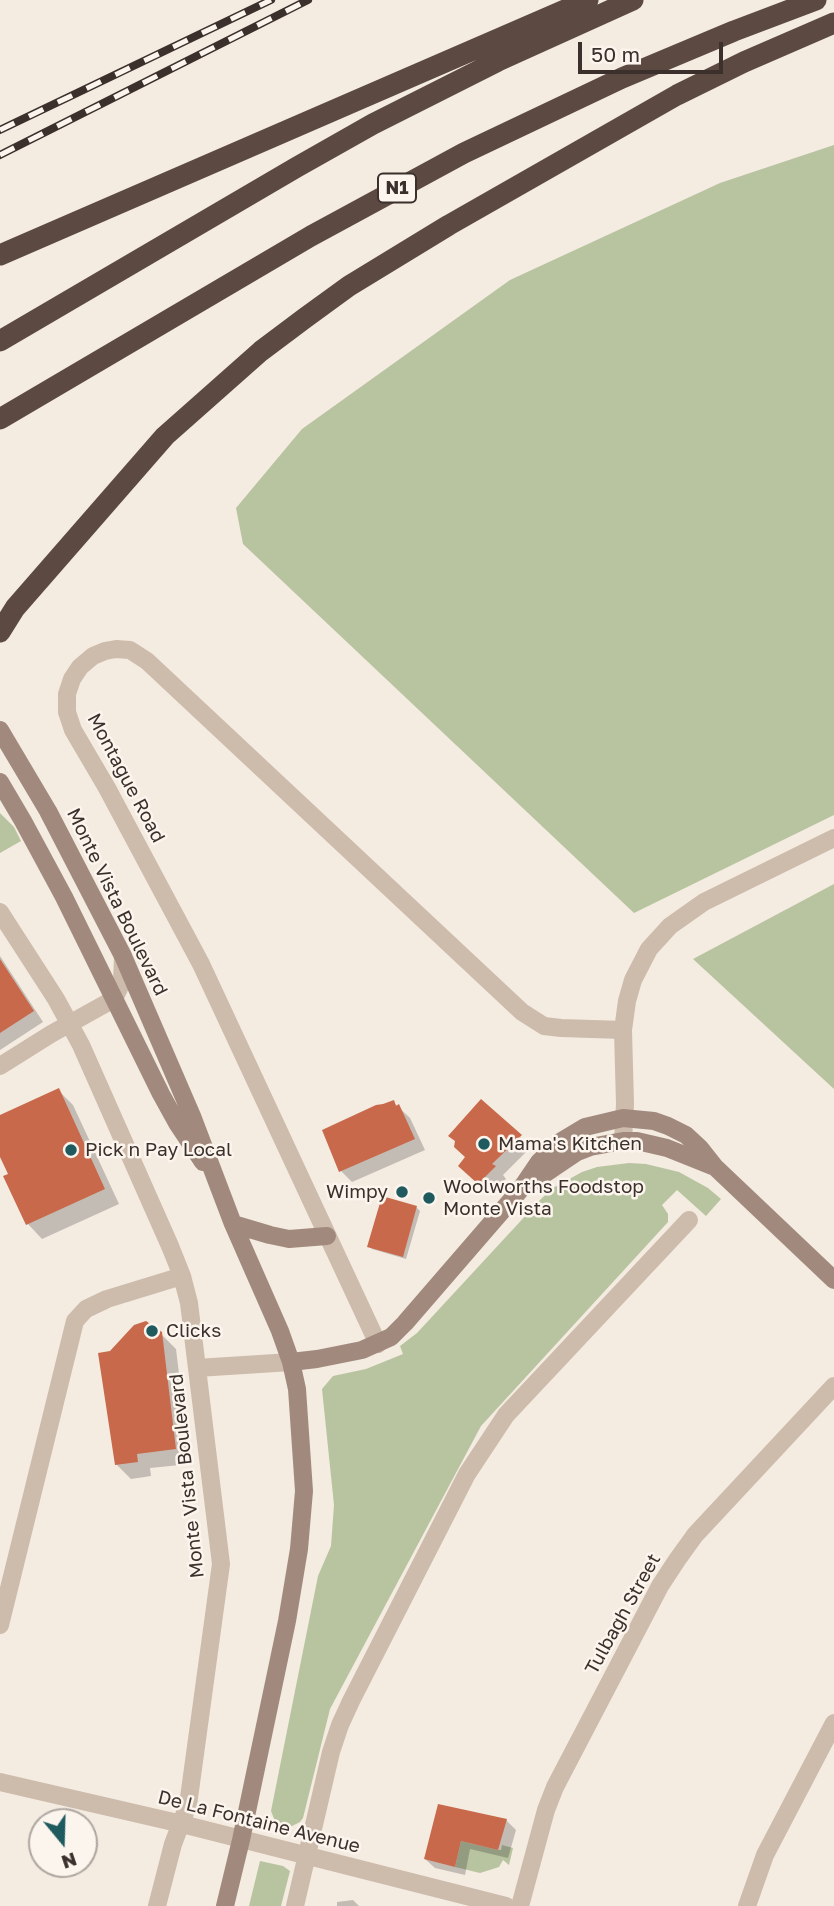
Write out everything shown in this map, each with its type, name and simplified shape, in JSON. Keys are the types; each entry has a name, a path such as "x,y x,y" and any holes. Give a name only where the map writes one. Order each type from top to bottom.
{"highway":[{"path":"0,255 588,0"},
{"path":"0,341 373,124 498,61 633,0"},
{"name":"N1","path":"0,419 319,232 464,153 629,75 816,0"},
{"path":"0,632 8,611 165,436 261,351 349,286 677,95 834,23"}],"main road":[{"name":"Monte Vista Boulevard","path":"0,730 48,811 123,956 280,1331 297,1389 304,1491 299,1549 241,1840 225,1906"},
{"name":"Monte Vista Boulevard","path":"0,782 53,876 177,1123 214,1176"},
{"path":"290,1362 362,1350 391,1336 520,1190 539,1162 560,1142 585,1127 623,1118 654,1121 686,1135 715,1167 834,1280"},
{"path":"520,1190 577,1152 623,1141 637,1141 667,1148 715,1167"},
{"path":"233,1224 289,1239 327,1236"}],"street":[{"name":"Montague Road","path":"378,1344 201,964 73,730 67,712 67,694 80,667 93,656 116,649 131,650 148,661 532,1019 544,1026 623,1030"},
{"path":"623,1141 623,1030 633,980 649,949 670,926 704,902 834,838"},
{"name":"Monte Vista Boulevard","path":"0,912 70,1024 182,1276 189,1303 221,1564 188,1805 173,1844 157,1906"},
{"path":"0,1066 114,999 122,982 123,956"},
{"path":"295,1906 331,1752 340,1726 467,1475 506,1415 689,1220"},
{"path":"0,1625 75,1321 86,1309 107,1299 182,1276"},
{"path":"197,1368 290,1362"},
{"name":"Tulbagh Street","path":"520,1906 546,1810 555,1787 660,1586 695,1535 834,1385"},
{"path":"747,1906 765,1855 834,1723"},
{"name":"De La Fontaine Avenue","path":"0,1782 182,1824 506,1906"}],"green space":[{"path":"834,145 834,815 634,913 243,544 236,508 302,429 510,280 720,183"},
{"path":"0,813 14,827 21,841 0,853"},
{"path":"834,884 834,1089 693,959"},
{"path":"629,1163 679,1172 708,1188 721,1199 706,1216 677,1190 662,1205 668,1214 668,1222 481,1426 330,1709 303,1818 290,1827 279,1824 271,1811 318,1576 331,1546 334,1505 322,1389 333,1376 366,1369 403,1354 400,1346 417,1333 553,1188 597,1167"},
{"path":"461,1841 498,1850 501,1850 502,1845 513,1848 509,1865 503,1860 499,1867 480,1873 455,1867"},
{"path":"260,1861 283,1866 290,1871 281,1906 249,1906"}],"building":[{"path":"0,959 34,1011 0,1033"},
{"path":"59,1088 105,1189 26,1225 3,1176 8,1174 0,1157 0,1115"},
{"name":"Mama's Kitchen","path":"481,1099 522,1135 492,1164 496,1166 478,1184 458,1166 465,1157 454,1147 455,1141 448,1136"},
{"path":"394,1100 396,1106 399,1104 415,1139 339,1172 322,1130 376,1105"},
{"path":"382,1196 417,1206 403,1257 367,1247"},
{"path":"146,1321 162,1332 176,1449 137,1454 138,1462 115,1465 98,1353 110,1351 134,1325"},
{"path":"438,1804 507,1819 498,1850 461,1841 455,1867 424,1859"}],"railway":[{"path":"0,130 271,0"},
{"path":"0,155 308,0"}],"place":[{"name":"Mama's Kitchen","path":"484,1144"},
{"name":"Pick n Pay Local","path":"71,1150"},
{"name":"Wimpy","path":"402,1192"},
{"name":"Woolworths Foodstop Monte Vista","path":"429,1198"},
{"name":"Clicks","path":"152,1331"}]}
